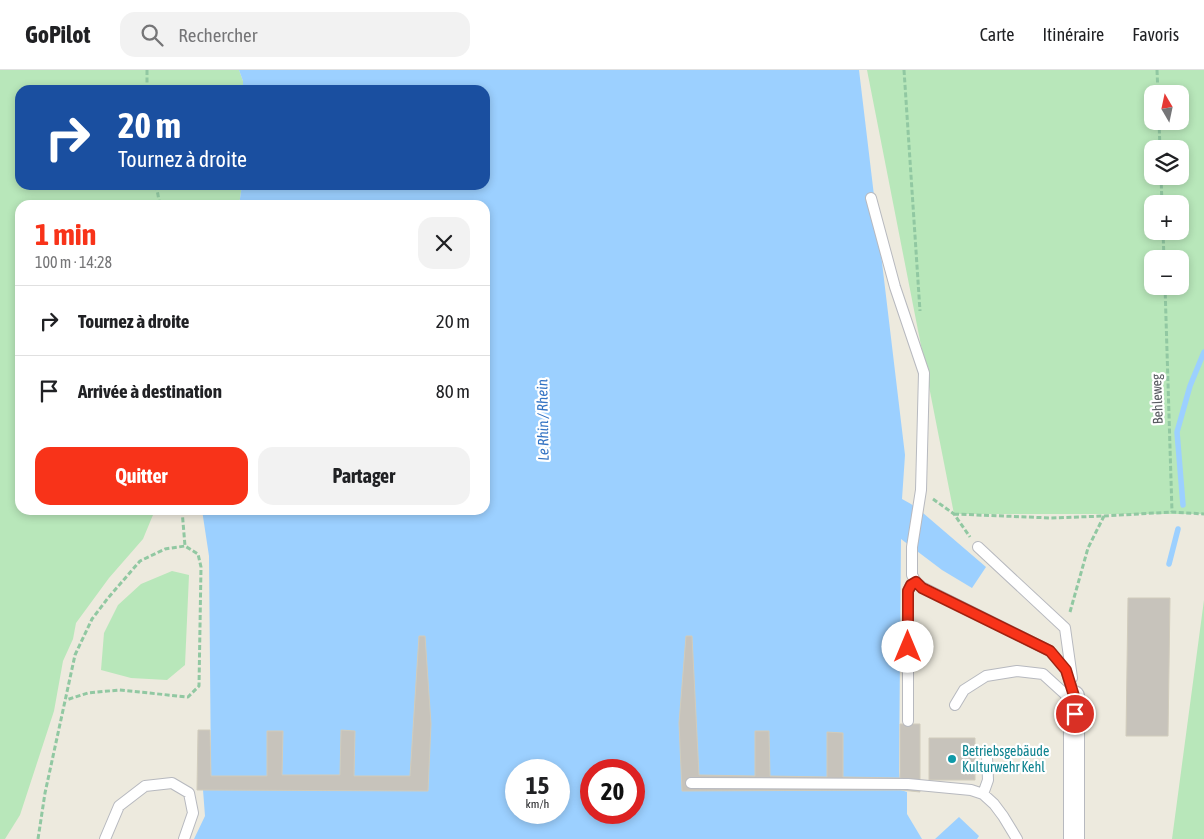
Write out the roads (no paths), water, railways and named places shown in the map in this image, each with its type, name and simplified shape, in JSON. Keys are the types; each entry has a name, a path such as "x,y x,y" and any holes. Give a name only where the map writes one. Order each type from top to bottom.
{"street":[{"path":"1074,839 1075,705"}],"lane":[{"path":"871,198 895,287 924,373 921,490 912,547 912,575 922,588 1050,651 1066,670 1075,705"},
{"path":"978,547 1065,628 1075,705"},
{"path":"908,721 908,591 911,585 916,582"},
{"path":"955,705 964,690 986,676 1018,670 1043,674 1075,705"},
{"path":"983,794 988,780 987,756"},
{"path":"105,839 120,806 145,786 172,783 189,793 192,806 193,813 184,839"},
{"path":"691,783 908,784 971,790 983,794 994,804 1017,839"}],"water":[{"name":"Le Rhin / Rhein","path":"239,70 859,70 905,455 902,499 923,513 986,567 972,588 942,570 901,539 899,772 901,790 907,792 907,814 922,839 194,839 205,816 203,790 211,776 209,556 203,515 490,515 490,200 240,200 241,190 490,190 490,85 243,85"},
{"path":"959,817 979,836 977,839 935,839"}],"waterway":[{"path":"1183,505 1177,432 1190,386 1204,352"},
{"path":"1169,564 1178,529"}],"place":[{"name":"Betriebsgebäude Kulturwehr Kehl","path":"952,759"}]}
